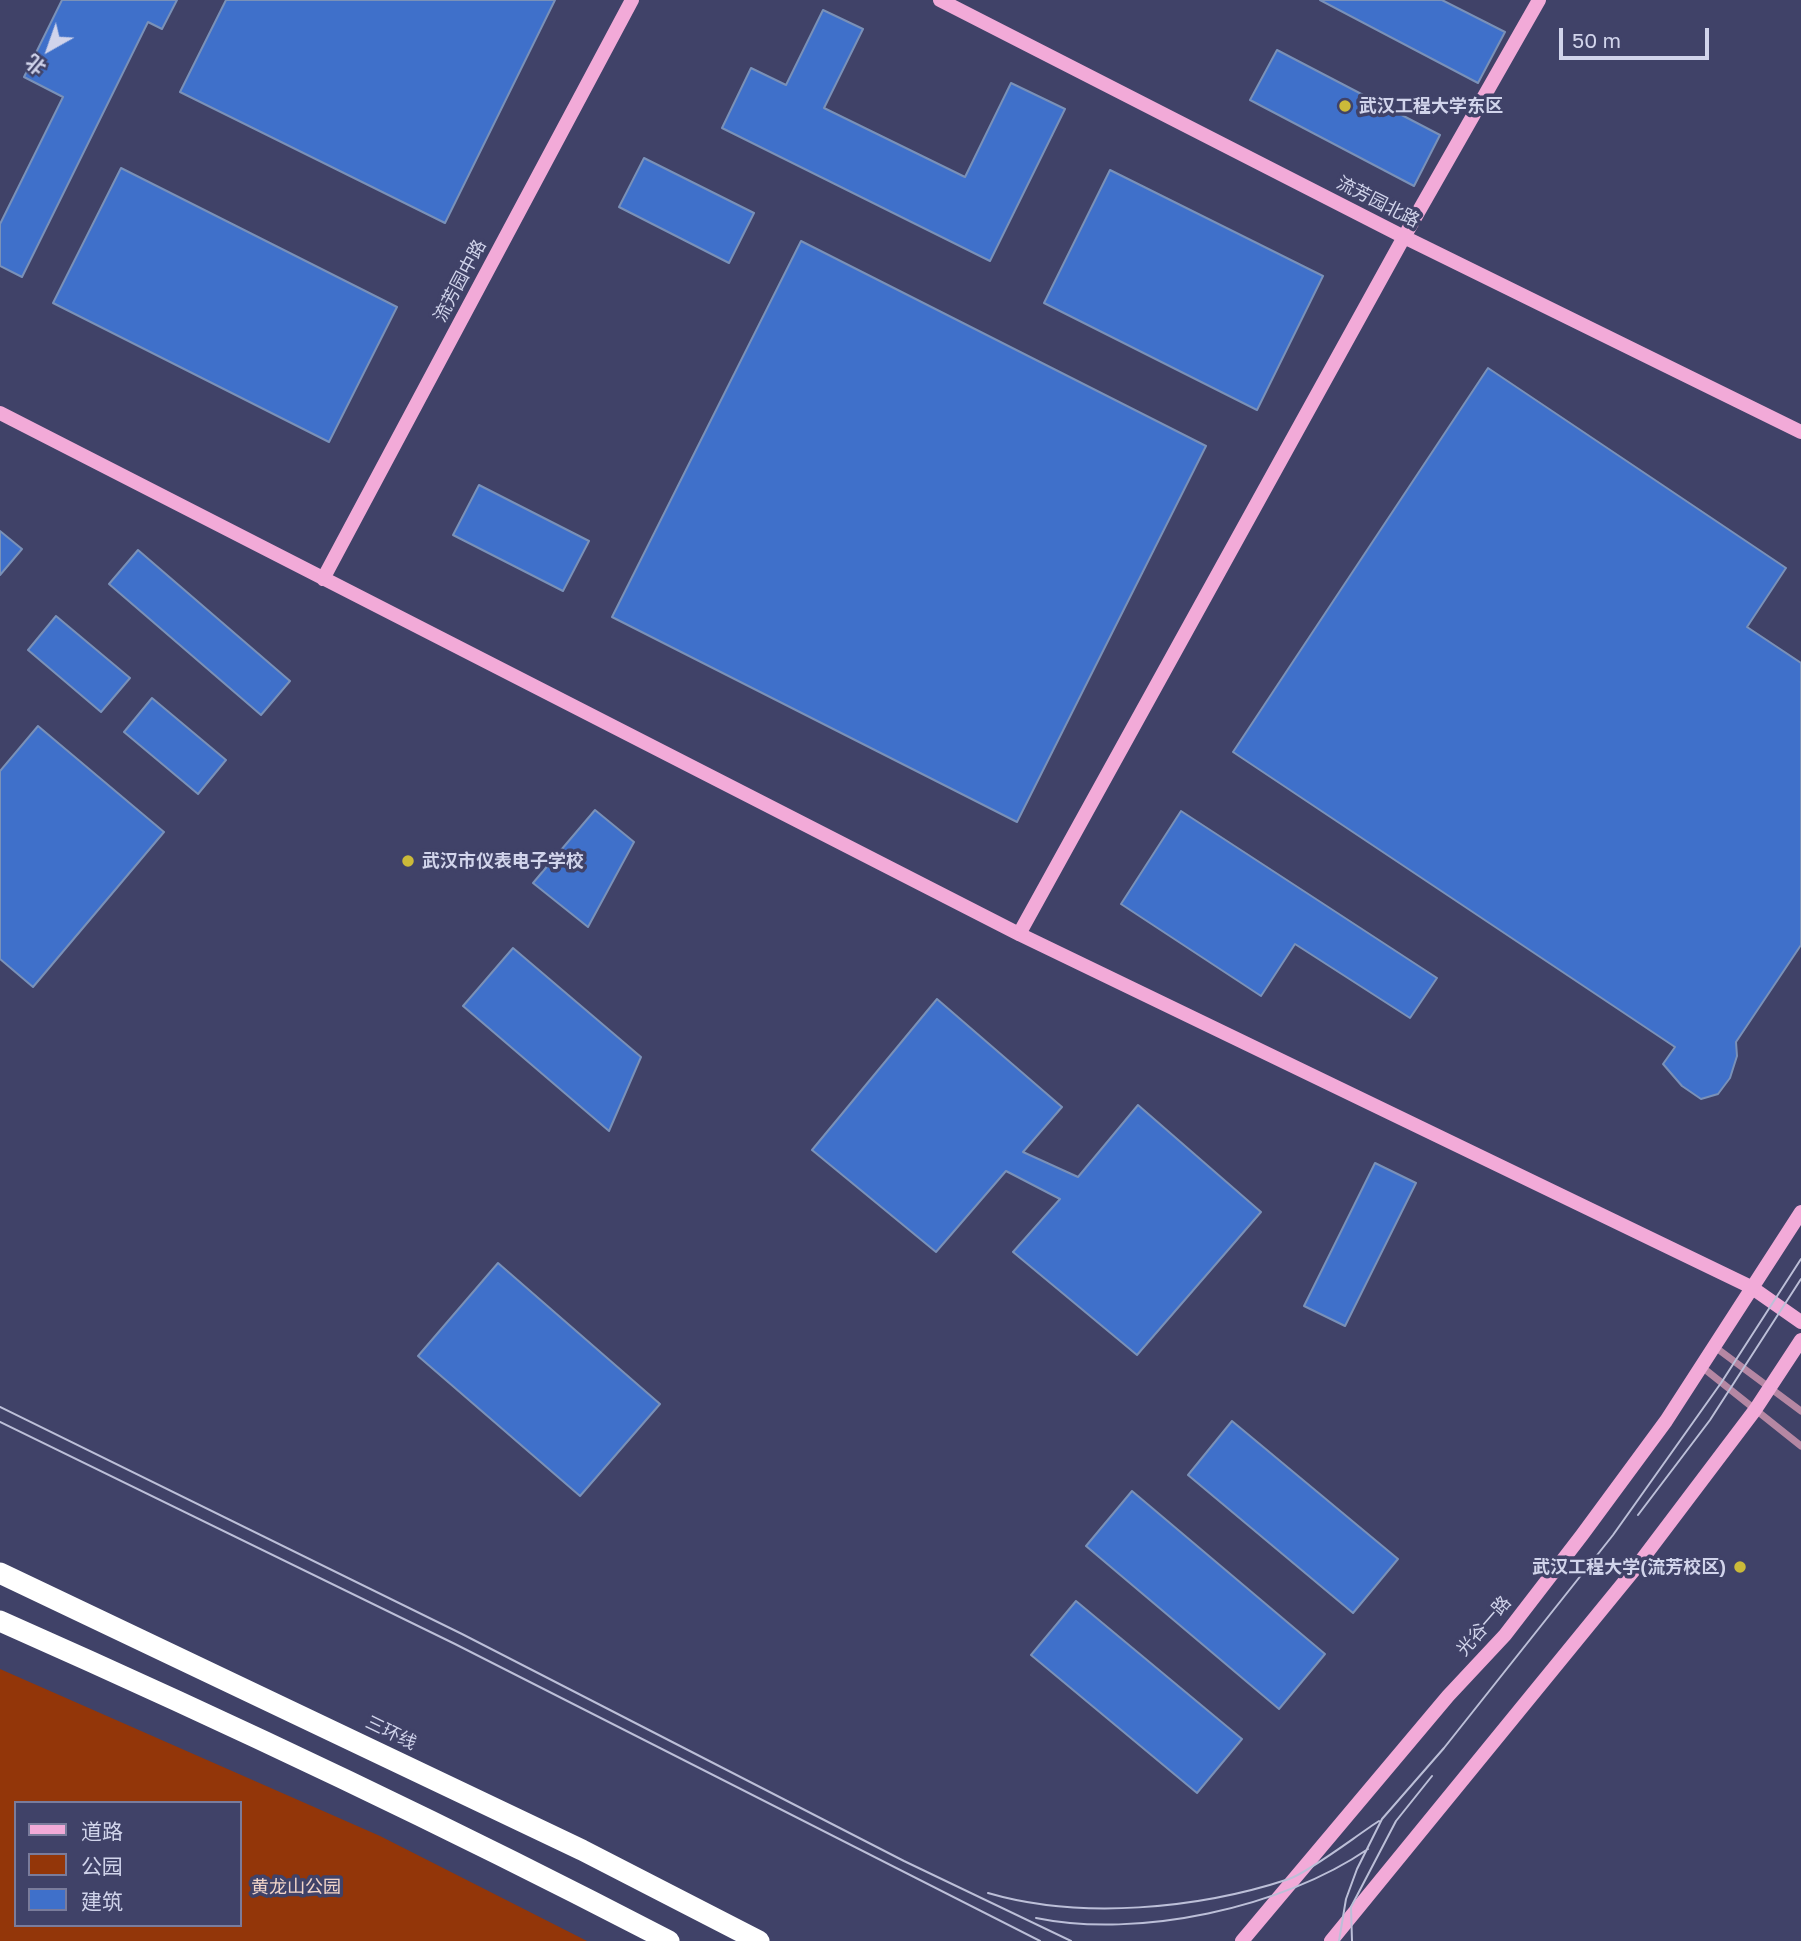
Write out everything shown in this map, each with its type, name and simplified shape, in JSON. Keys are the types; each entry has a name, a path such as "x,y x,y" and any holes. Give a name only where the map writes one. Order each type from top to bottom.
{"highway":[{"name":"三环线","path":"0,1573 557,1838 759,1941"},
{"path":"0,1621 160,1692 560,1884 670,1941"}],"street":[{"name":"流芳园中路","path":"323,579 632,0"},
{"name":"流芳园北路","path":"940,0 1404,237 1801,432"},
{"path":"1019,933 1404,237 1539,0"},
{"path":"0,413 1019,933 1751,1287 1801,1322"},
{"name":"光谷一路","path":"1242,1941 1448,1696 1504,1635 1666,1421 1801,1212"},
{"path":"1331,1941 1634,1570 1771,1388 1801,1340"},
{"path":"1714,1346 1801,1411"},
{"path":"1701,1366 1801,1446"}],"green space":[{"name":"黄龙山公园","path":"0,1669 380,1836 587,1941 0,1941"}],"building":[{"path":"62,0 177,0 162,29 148,22 22,277 0,266 0,224 63,97 24,77"},
{"path":"226,0 555,0 445,223 180,92"},
{"path":"1320,0 1442,0 1505,32 1478,83"},
{"path":"823,10 863,29 824,108 965,177 1011,83 1065,109 990,261 722,128 751,68 786,85"},
{"path":"1277,50 1440,135 1414,186 1250,100"},
{"path":"644,158 754,213 729,263 619,207"},
{"path":"121,168 397,307 329,442 53,303"},
{"path":"1110,170 1323,276 1257,410 1044,303"},
{"path":"801,241 1206,446 1017,822 612,617"},
{"path":"1488,368 1786,568 1747,627 1801,663 1801,945 1736,1042 1737,1056 1730,1078 1718,1094 1701,1099 1682,1086 1663,1064 1675,1047 1233,752"},
{"path":"479,485 589,541 563,591 453,535"},
{"path":"0,531 22,549 0,575"},
{"path":"138,550 290,681 261,715 109,584"},
{"path":"56,616 130,678 101,712 28,650"},
{"path":"152,698 226,760 198,794 124,732"},
{"path":"38,726 164,832 33,987 0,959 0,771"},
{"path":"595,810 634,842 588,927 533,883"},
{"path":"1181,811 1437,978 1410,1018 1295,944 1261,996 1121,904"},
{"path":"513,948 641,1057 609,1131 463,1006"},
{"path":"937,999 1062,1107 1023,1152 1078,1177 1138,1105 1261,1212 1137,1355 1013,1252 1060,1199 1006,1171 936,1252 812,1150"},
{"path":"1375,1163 1416,1183 1345,1326 1304,1306"},
{"path":"498,1263 660,1404 580,1496 418,1356"},
{"path":"1232,1421 1398,1559 1353,1613 1188,1475"},
{"path":"1132,1491 1325,1654 1279,1709 1086,1546"},
{"path":"1076,1601 1242,1739 1197,1793 1031,1655"}],"tram line":[{"path":"1339,1941 1346,1899 1357,1869 1382,1819 1444,1748 1613,1535 1721,1383 1801,1259"},
{"path":"1638,1515 1710,1420 1801,1279"},
{"path":"0,1407 462,1634 904,1861 1071,1941"},
{"path":"0,1422 455,1644 1040,1941"},
{"path":"1352,1941 1351,1907 1396,1821 1432,1776"},
{"path":"988,1893 1061,1906 1100,1908 1178,1904 1217,1898 1298,1875 1379,1821"},
{"path":"1036,1918 1076,1923 1119,1924 1208,1914 1294,1888 1333,1870 1368,1849"}],"place":[{"name":"武汉工程大学东区","path":"1345,106"},
{"name":"武汉市仪表电子学校","path":"408,861"},
{"name":"武汉工程大学(流芳校区)","path":"1740,1567"}]}
